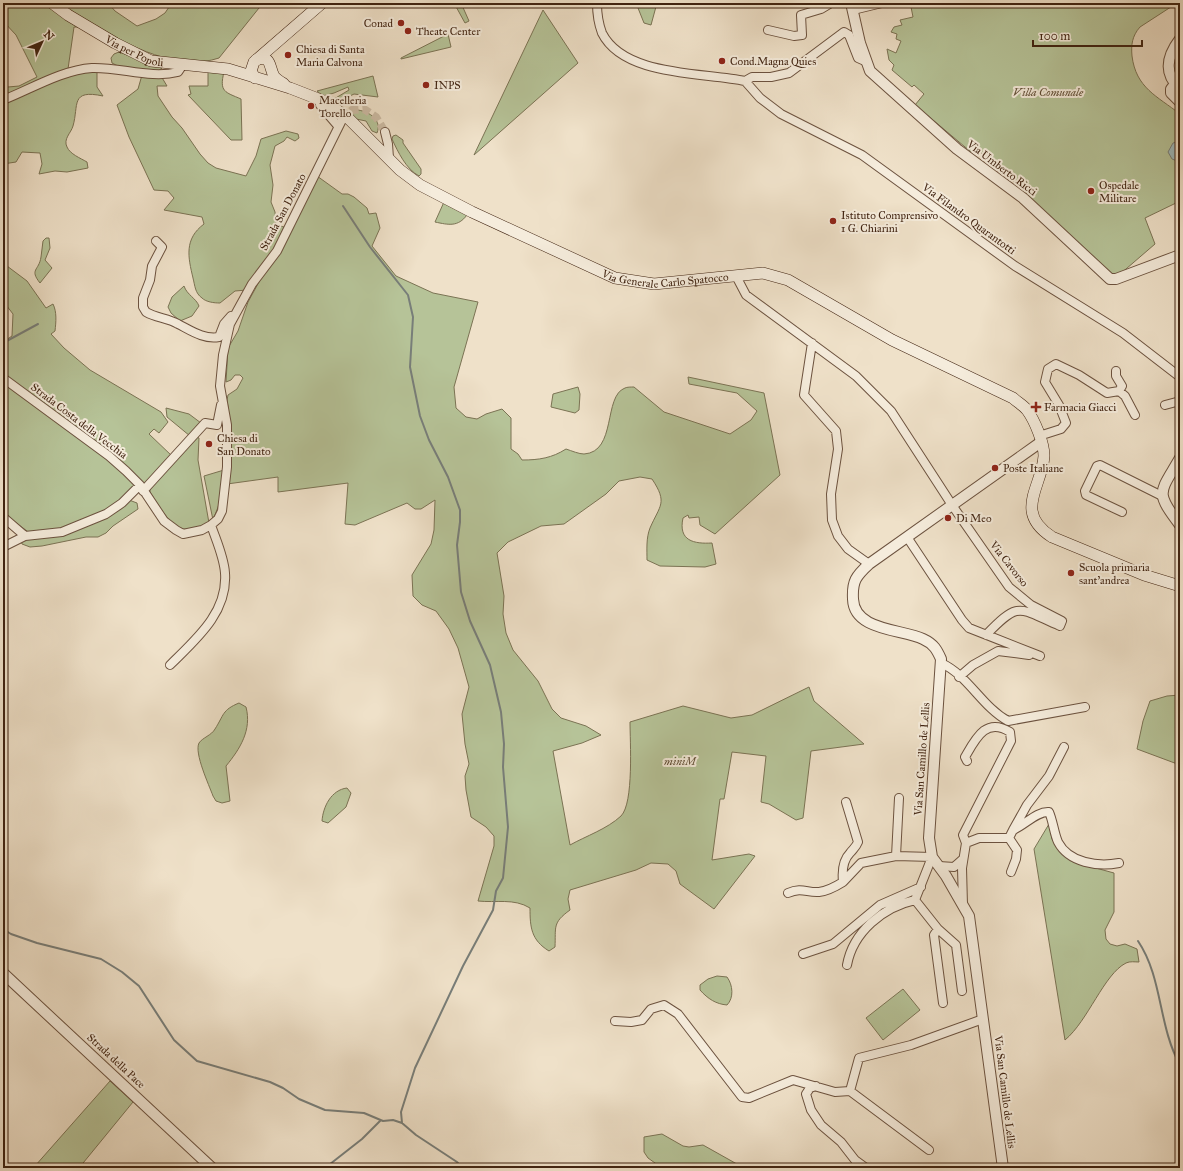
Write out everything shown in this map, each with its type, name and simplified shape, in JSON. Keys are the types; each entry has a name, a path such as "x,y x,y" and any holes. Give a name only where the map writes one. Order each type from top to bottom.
{"main road":[{"name":"Via per Popoli","path":"52,3 68,15 151,61 182,66 228,70 259,79"},
{"path":"281,39 273,55 272,68 269,77 259,79 251,71 254,62 322,3"},
{"path":"254,62 265,59 272,68"},
{"name":"Via per Popoli","path":"228,70 254,62"},
{"name":"Via Generale Carlo Spatocco","path":"272,68 278,80 290,88"},
{"name":"Via Generale Carlo Spatocco","path":"259,79 290,88 320,100 341,113 413,180 432,191 472,212 615,278 654,284 762,273 788,280 892,340 1013,398 1026,410 1040,439"},
{"path":"1040,439 1043,460 1031,503 1036,520 1046,533 1144,575 1180,586"}],"street":[{"path":"597,3 602,33 615,48 632,60 652,68 745,80 752,77 771,77 789,73 844,32 848,35 858,58 867,62"},
{"path":"852,6 882,3"},
{"path":"768,30 794,36 802,35 801,15 828,4"},
{"name":"Via Umberto Ricci","path":"852,6 860,43 870,71 957,149 1023,198 1110,279 1116,279 1180,255"},
{"path":"1180,39 1172,50 1168,61 1169,73 1178,87 1171,89 1171,92 1180,102"},
{"path":"3,100 77,70 100,68 174,74 178,72 182,66"},
{"name":"Via Filandro Quarantotti","path":"745,80 760,98 781,114 862,156 1002,257 1123,333 1180,377"},
{"name":"Strada San Donato","path":"211,526 218,519 222,511 227,466 227,425 220,386 225,343 230,324 252,284 277,250 340,123 320,105 320,100"},
{"path":"376,146 382,140 385,132 389,158"},
{"name":"Strada San Donato","path":"156,240 162,247 152,266 150,280 143,298 143,307 146,312 178,323 186,330 212,338 219,337 224,324 241,305"},
{"name":"Via Cavorso","path":"736,276 746,295 856,376 891,411 952,505 1009,587 1031,605 1062,621 1060,626 1021,609 1012,611 1005,616 986,635"},
{"path":"812,343 804,394 836,431 838,449 830,494 832,520 838,536 848,549 869,564"},
{"path":"1040,439 1061,429 1066,423 1060,405 1046,382 1045,375 1048,369 1056,364 1079,375 1107,393 1119,391 1125,396 1136,415"},
{"path":"1116,371 1116,376 1122,386 1119,391"},
{"name":"Strada Costa della Vecchia","path":"3,378 109,456 141,488"},
{"name":"Strada San Donato","path":"3,547 25,536 62,532 106,514 141,488 205,423 217,425 222,400"},
{"path":"1165,405 1180,401"},
{"name":"Via San Camillo de Lellis","path":"1003,1168 969,916 948,879 932,857 929,838 941,659 935,646 923,638 876,626 860,617 853,604 852,586 858,575 869,564 952,505 1040,439"},
{"path":"1180,458 1163,487 1162,496 1165,505 1180,525"},
{"path":"1122,512 1086,495 1085,491 1097,466 1100,465 1162,496"},
{"path":"141,488 164,520 176,530 184,534 202,530 211,526 225,573 223,592 217,612 202,633 170,665"},
{"path":"3,517 25,536"},
{"path":"907,537 962,620 969,628 1038,655 998,651 973,665 959,677"},
{"path":"940,663 959,677 998,716 1008,721 1032,715 1085,708"},
{"name":"Via San Camillo de Lellis","path":"964,906 962,868 966,843 963,835 1011,741 1010,732 1002,727 991,727 980,733 965,757 967,762"},
{"path":"1009,838 1027,805 1049,776 1064,747"},
{"path":"896,856 899,798"},
{"path":"842,882 845,862 849,853 856,848 858,842 846,802"},
{"path":"1013,830 1022,826 1043,812 1049,812 1058,842 1065,852 1090,864 1104,866 1119,863"},
{"path":"966,843 979,838 1009,838"},
{"path":"1009,838 1017,850 1016,859 1011,872"},
{"path":"788,893 796,890 818,892 832,889 842,882 861,863 896,856 932,857"},
{"name":"Via San Camillo de Lellis","path":"915,900 932,857"},
{"path":"939,866 954,867 964,859"},
{"path":"948,879 960,866 964,859"},
{"name":"Via San Camillo de Lellis","path":"948,879 962,868"},
{"path":"803,954 833,944 880,905 921,887"},
{"path":"847,965 849,953 858,936 872,922 903,903 915,900 938,929 956,945 962,991"},
{"path":"938,929 934,935 943,1003"},
{"name":"Strada della Pace","path":"3,973 212,1168"},
{"path":"614,1021 631,1022 642,1020 651,1009 664,1004 678,1014 742,1097 749,1098 793,1080 835,1092 850,1091 929,1150"},
{"path":"850,1091 859,1058 910,1045 983,1018"},
{"path":"816,1086 810,1088 806,1094 811,1110 821,1125 840,1142 855,1160 866,1168"}],"green space":[{"path":"5,3 47,3 78,27 74,27 68,69 83,72 97,71 97,87 103,96 92,94 85,95 78,100 73,126 66,144 70,152 87,162 88,168 67,172 55,171 39,174 42,164 40,153 22,152 16,162 3,164 3,81 8,87 19,86 37,77 16,35 3,21"},
{"path":"61,3 108,3 115,11 137,26 156,19 165,13 169,7 167,3 263,3 219,58 187,62 154,55 123,41 78,15"},
{"path":"454,3 461,3 469,21 465,23"},
{"path":"636,3 657,3 651,25 644,23"},
{"name":"Villa Comunale","path":"921,3 1177,3 1137,30 1132,44 1132,56 1134,67 1143,84 1180,114 1180,210 1176,203 1145,218 1155,244 1119,275 1111,276 1006,174 975,148 971,152 915,105 924,94 914,85 912,87 892,70 894,65 889,60 887,49 896,53 901,41 896,39 897,34 891,32 894,27 902,25 900,20 913,17 911,7"},
{"path":"543,10 578,63 474,155"},
{"path":"448,34 451,47 401,59 401,58"},
{"path":"119,52 162,68 158,71 134,70 112,63 111,58 114,54"},
{"path":"208,71 224,72 223,87 227,93 241,99 242,140 231,140 188,95 191,94 189,86 208,86"},
{"path":"142,75 161,76 167,86 157,86 158,96 200,154 208,163 216,168 246,176 256,156 261,139 286,131 298,134 299,138 295,141 287,137 284,141 275,146 270,165 273,185 271,202 275,212 276,225 284,227 275,248 247,290 235,291 220,303 208,301 198,294 191,270 189,256 190,242 193,236 204,224 202,217 164,210 174,198 168,191 154,190 129,137 117,105 138,89"},
{"path":"373,76 378,97 354,94 338,102 334,99 349,90 348,87 323,96 317,91"},
{"path":"358,110 374,117 378,124 377,133 372,131 366,121 356,119 351,114"},
{"path":"396,135 403,140 403,143 421,169 421,174 419,176 406,165 400,155 392,139 393,136"},
{"name":"miniM","path":"317,176 342,194 348,194 354,197 367,208 369,214 376,213 380,228 372,246 396,276 433,293 478,302 454,387 456,408 466,417 477,419 486,414 502,409 511,418 511,449 518,454 522,460 545,458 556,455 566,449 582,454 594,451 601,444 606,434 614,401 618,393 626,388 634,387 664,412 730,434 751,420 757,411 737,393 689,384 688,377 764,393 780,475 715,534 700,525 699,517 689,518 688,515 683,518 683,532 689,540 699,543 712,543 716,564 705,567 660,566 647,560 648,536 661,504 661,499 657,487 652,479 640,477 619,481 606,494 564,524 541,526 508,542 497,553 504,596 503,614 506,633 513,650 538,681 552,709 561,718 586,726 601,735 582,743 553,751 570,845 609,825 621,816 625,809 630,786 630,722 683,706 731,718 752,715 809,687 814,701 864,744 811,751 803,818 796,820 769,804 761,802 766,756 732,752 724,799 720,799 712,860 749,854 755,856 714,909 680,884 676,871 668,864 651,863 636,870 570,890 568,899 570,910 560,918 555,930 555,947 549,951 535,938 530,921 530,908 511,902 478,901 494,846 494,836 486,827 471,817 466,790 465,776 469,764 462,714 469,687 458,648 449,629 436,611 422,605 413,596 412,575 431,544 434,530 435,500 421,509 415,509 407,503 355,525 345,524 348,483 278,492 278,477 227,484 231,430 227,400 228,395 237,389 243,378 240,375 235,375 231,380 226,382 228,348 238,331 248,302"},
{"path":"444,202 467,215 460,222 453,224 435,222"},
{"path":"46,238 49,238 50,248 45,260 52,268 40,283 35,275 35,272 40,262 43,241"},
{"path":"3,263 27,281 46,308 53,304 56,314 56,324 55,331 51,334 64,348 90,370 161,412 168,422 159,433 154,429 149,434 172,456 146,485 105,449 3,374 3,342 12,336 13,314 3,301"},
{"path":"184,286 199,306 192,316 180,321 171,313 168,307 172,297"},
{"path":"3,383 116,465 134,484 129,492 114,506 94,518 84,523 57,531 31,534 3,513"},
{"path":"578,387 580,394 579,410 575,413 551,407 553,394"},
{"path":"166,408 189,414 201,423 190,436 167,417"},
{"path":"197,437 199,438 198,460 209,523 189,530 180,528 167,517 150,492 150,488"},
{"path":"224,470 220,502 213,520 204,476"},
{"path":"129,500 137,503 138,509 113,526 106,533 98,537 86,537 42,546 30,547 22,544 21,541 28,537 58,535"},
{"path":"1180,695 1180,765 1137,749 1143,721 1150,701 1167,696"},
{"path":"239,703 246,707 246,731 244,739 236,753 226,766 230,801 222,803 216,801 213,796 200,761 198,748 200,741 214,731 226,711"},
{"path":"347,788 351,793 346,807 328,823 322,821 326,805 332,796 341,789"},
{"path":"1049,824 1052,839 1057,846 1092,867 1114,873 1114,912 1105,930 1106,939 1110,944 1117,946 1125,944 1137,949 1139,962 1126,963 1110,977 1081,1022 1065,1040 1034,849"},
{"path":"717,976 727,977 731,984 732,995 727,1005 719,1004 706,996 700,990 700,985 708,979"},
{"path":"903,989 920,1010 883,1040 866,1018"},
{"path":"110,1081 133,1102 79,1168 36,1168 35,1166"},
{"path":"662,1134 683,1146 689,1147 703,1145 744,1168 662,1168 648,1158 644,1152 644,1137"}],"water":[{"path":"1180,141 1180,162 1172,159 1168,152 1173,143"}],"waterway":[{"path":"343,206 370,247 408,295 413,317 410,367 420,416 429,440 448,477 460,510 457,545 461,592 470,621 490,665 501,712 504,744 503,767 508,827 503,878 496,891 493,910 463,966 415,1068 401,1112 402,1123"},
{"path":"3,343 38,324"},
{"path":"3,929 11,934 37,943 101,959 122,972 139,986 174,1040 197,1061 270,1082 283,1088 299,1099 325,1110 364,1113 383,1121 393,1120 402,1123 416,1135 457,1162 462,1168"},
{"path":"1138,941 1152,970 1168,1034 1180,1065"},
{"path":"325,1168 362,1139 381,1120"}],"tunnel":[{"path":"342,119 352,110 364,109 376,117 385,132"}],"place":[{"name":"Conad","path":"401,23"},
{"name":"Theate Center","path":"408,31"},
{"name":"Chiesa di Santa Maria Calvona","path":"288,55"},
{"name":"Cond.Magna Quies","path":"722,61"},
{"name":"INPS","path":"426,85"},
{"name":"Macelleria Torello","path":"311,106"},
{"name":"Ospedale Militare","path":"1091,191"},
{"name":"Istituto Comprensivo 1 G. Chiarini","path":"833,221"},
{"name":"Farmacia Giacci","path":"1036,407"},
{"name":"Chiesa di San Donato","path":"209,444"},
{"name":"Poste Italiane","path":"995,468"},
{"name":"Di Meo","path":"948,518"},
{"name":"Scuola primaria sant'andrea","path":"1071,573"}]}
